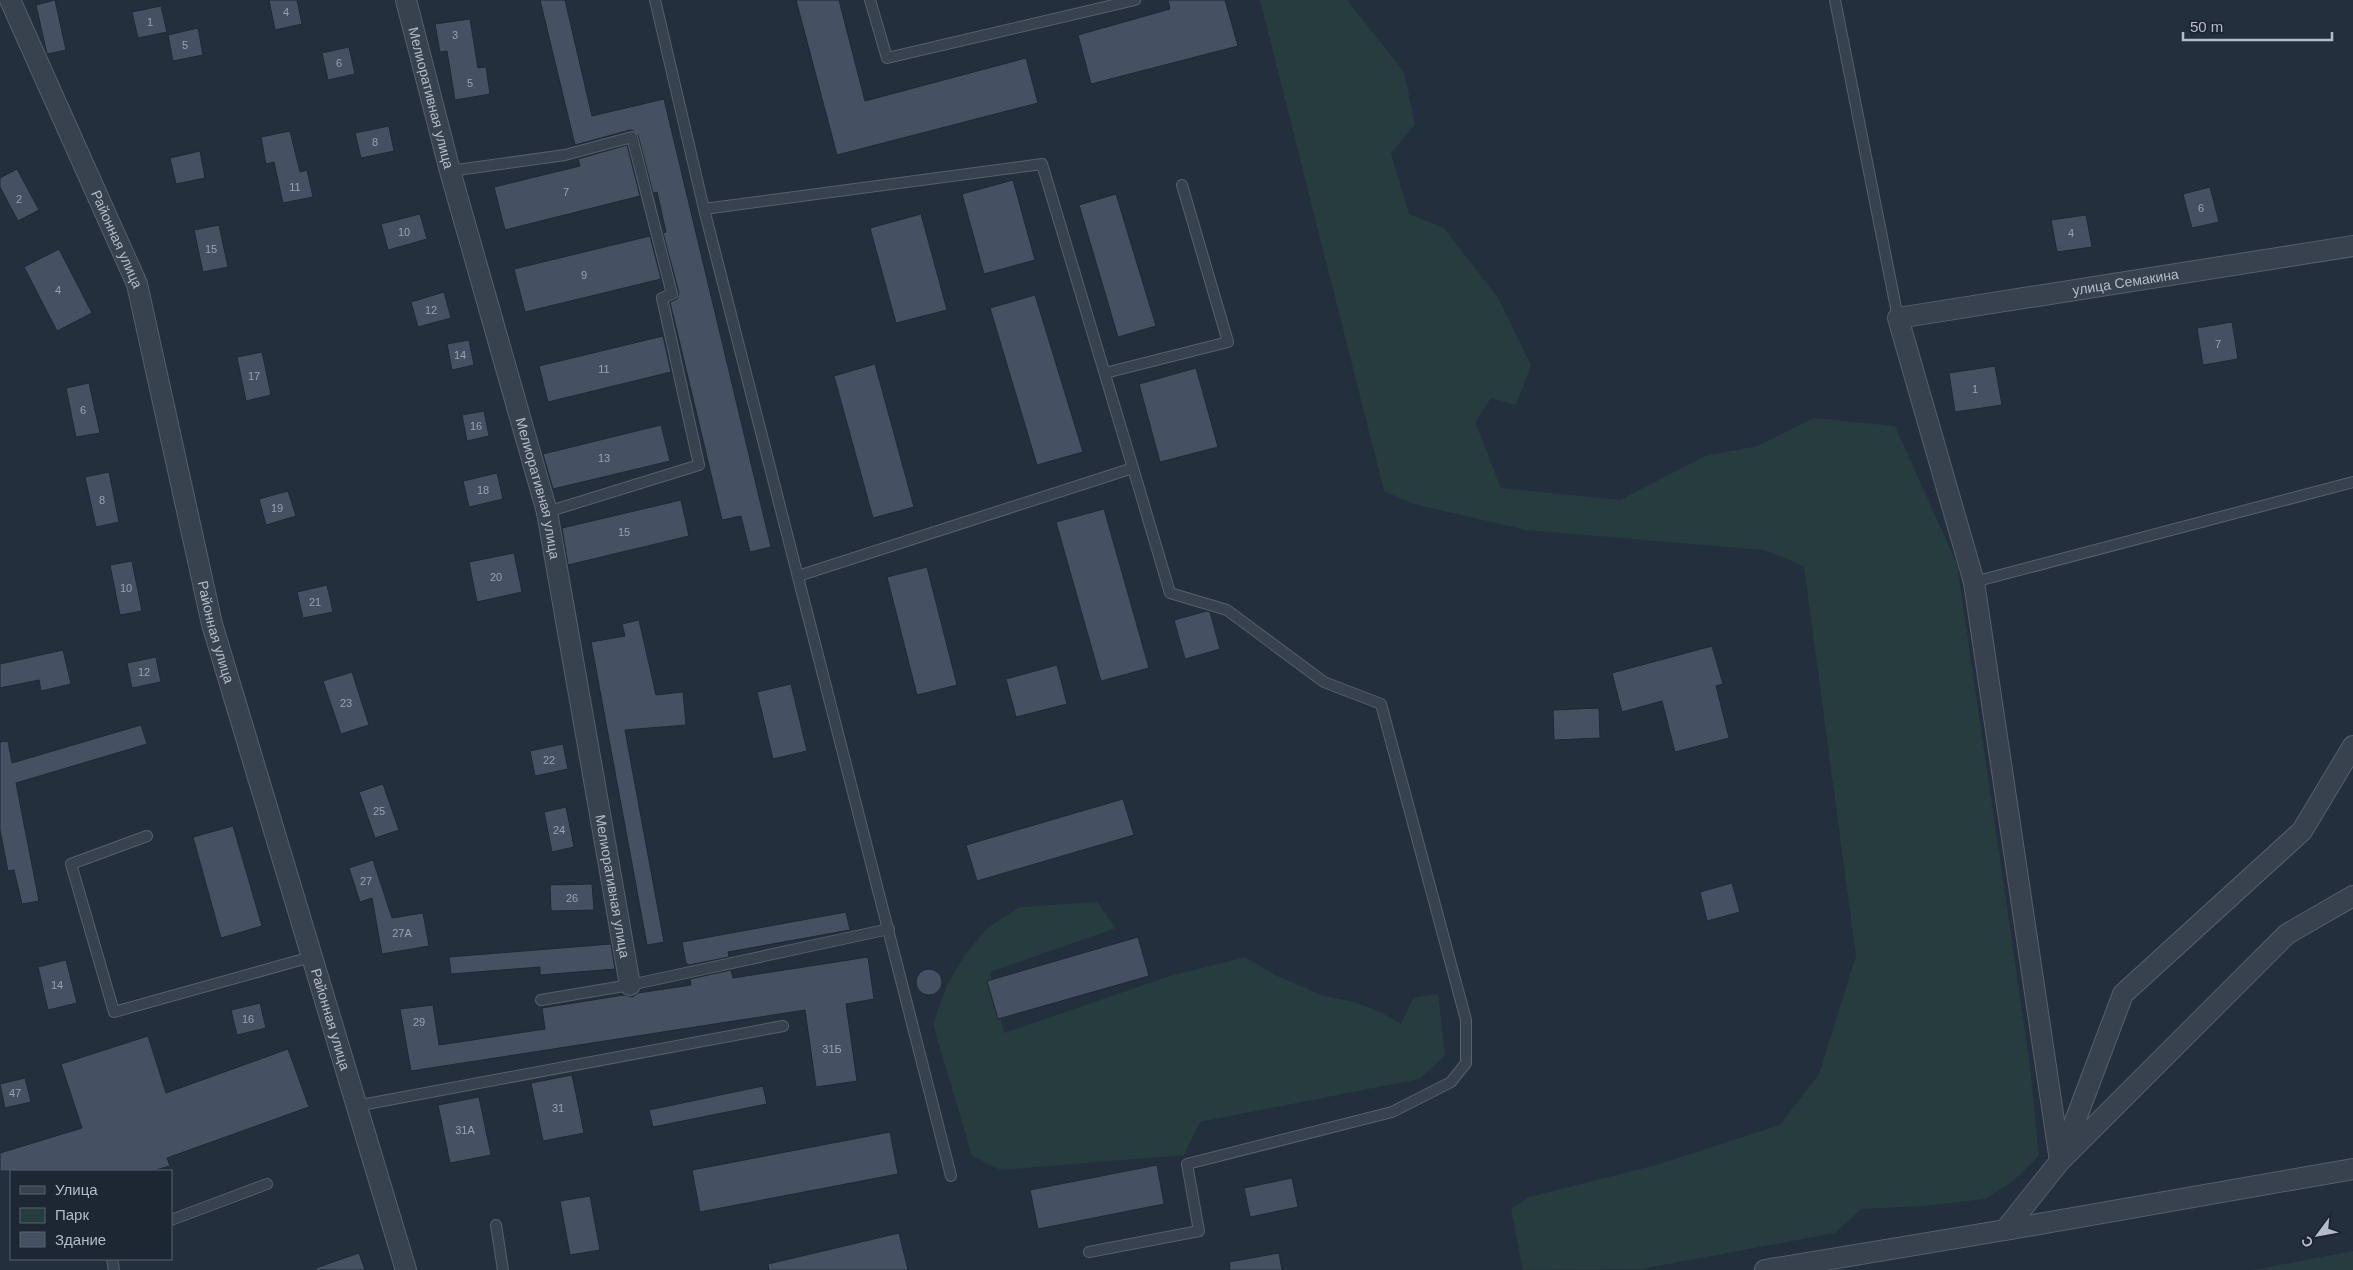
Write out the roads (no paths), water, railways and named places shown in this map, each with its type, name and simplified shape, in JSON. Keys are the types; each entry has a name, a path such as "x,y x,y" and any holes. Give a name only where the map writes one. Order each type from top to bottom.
{"street":[{"name":"Районная улица","path":"10,0 137,284 212,624 406,1270"},
{"name":"Мелиоративная улица","path":"406,0 450,171 547,512 630,986"},
{"name":"улица Семакина","path":"1898,318 2353,246"},
{"path":"1898,318 1974,582 2060,1161"},
{"path":"2060,1161 2124,994 2302,831 2353,746"},
{"path":"2005,1230 2060,1161 2287,934 2353,896"},
{"path":"1765,1270 2353,1169"}],"lane":[{"path":"655,0 704,208 951,1176"},
{"path":"870,0 887,58 1135,0"},
{"path":"1835,0 1898,318"},
{"path":"450,171 565,154 632,137 672,294 662,298 699,465 547,512"},
{"path":"704,208 1042,164 1170,593 1227,610 1324,682 1381,704 1466,1020 1466,1063 1450,1082 1392,1112 1187,1164 1199,1231 1089,1252"},
{"path":"1105,374 1228,342 1182,185"},
{"path":"798,576 1133,468"},
{"path":"1974,582 2353,482"},
{"path":"146,836 71,864 114,1012 312,957"},
{"path":"541,1000 630,986 889,929"},
{"path":"356,1106 783,1026"},
{"path":"172,1220 267,1184"},
{"path":"496,1225 504,1270"}]}
